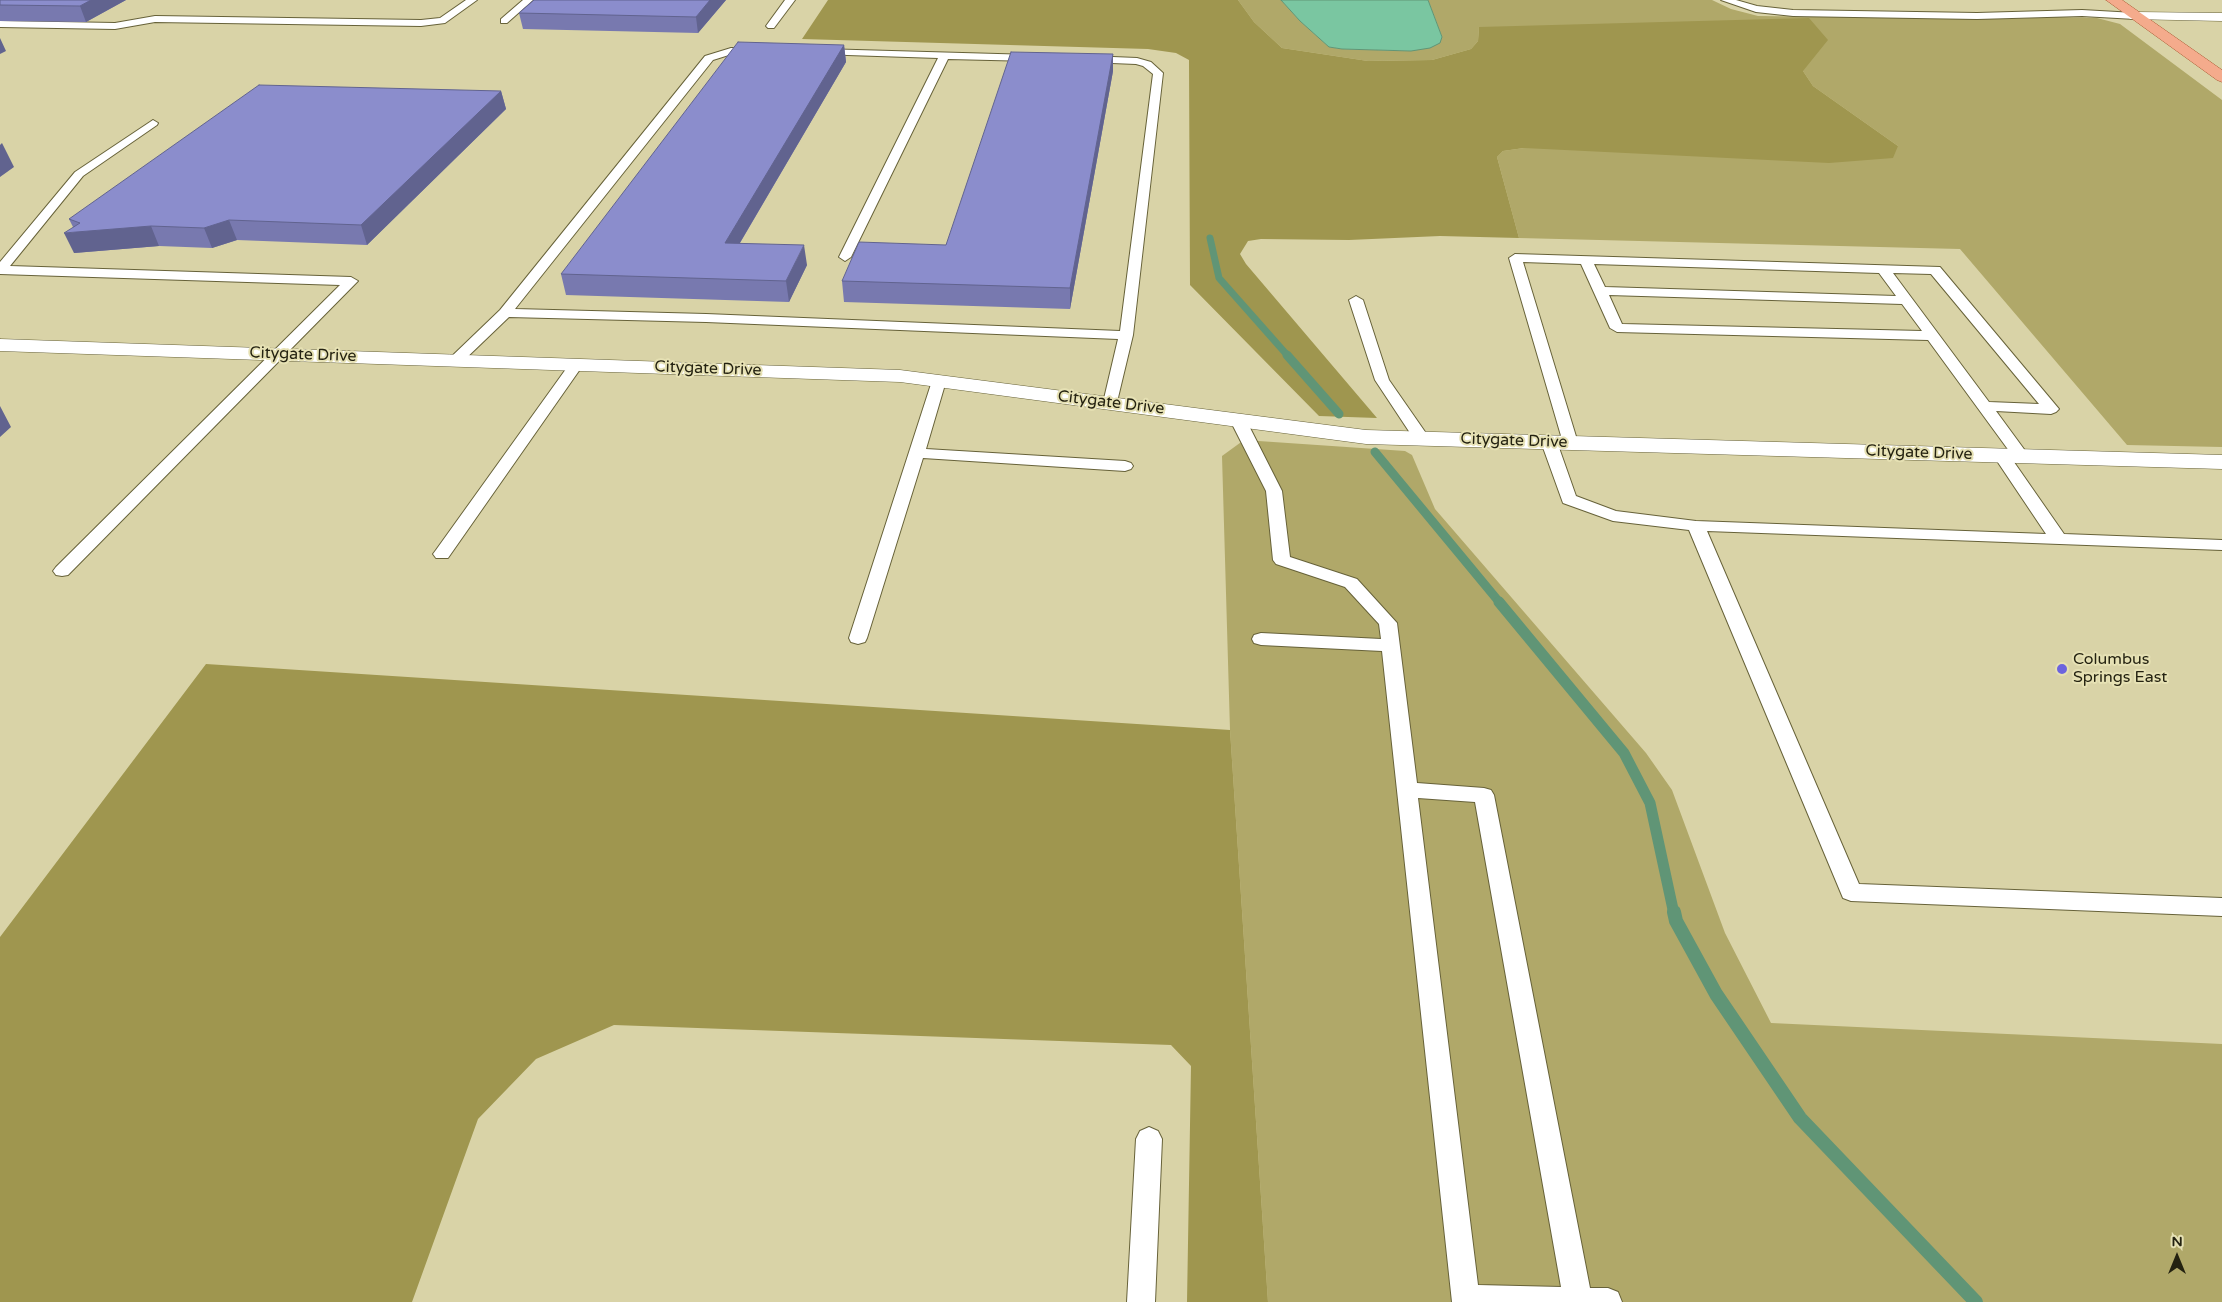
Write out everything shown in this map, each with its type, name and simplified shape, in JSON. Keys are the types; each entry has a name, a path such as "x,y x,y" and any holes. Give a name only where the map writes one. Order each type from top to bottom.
{"main road":[{"path":"2113,0 2222,77"}],"street":[{"path":"2134,16 2222,17"},
{"name":"Citygate Drive","path":"0,345 900,376 1366,437 2222,462"}],"lane":[{"path":"0,24 115,26 155,19 421,23 442,21 472,0"},
{"path":"504,21 528,0"},
{"path":"771,26 790,0"},
{"path":"1726,0 1756,9 1793,13 2002,15 2036,12 2134,16"},
{"path":"1986,4 2002,15"},
{"path":"455,361 505,313 709,58 731,51 775,51"},
{"path":"804,52 1041,58"},
{"path":"846,257 944,56"},
{"path":"1080,59 1136,61 1147,64 1158,73 1126,335 1111,403"},
{"path":"1,269 79,174 153,123"},
{"path":"1984,406 2051,409 1935,270 1515,258 1559,442 1569,499 1613,516 1696,526 2222,545"},
{"path":"1586,260 1617,328 1933,336"},
{"path":"1,269 351,281 62,571"},
{"path":"1883,269 1984,406 2058,538"},
{"path":"1600,292 1907,300"},
{"path":"1356,300 1382,380 1422,439"},
{"path":"505,313 706,318 1126,335"},
{"path":"442,554 576,365"},
{"path":"858,638 939,381"},
{"path":"1238,420 1274,491 1282,560 1351,583 1388,623 1465,1300 1608,1302"},
{"path":"916,453 1125,466"},
{"path":"1696,526 1851,892 2222,907"},
{"path":"1261,639 1391,646"},
{"path":"1407,790 1484,796 1578,1301"},
{"path":"1141,1302 1149,1139"}],"shaded area":[{"path":"828,0 1238,0 1254,22 1282,48 1368,61 1432,60 1471,49 1478,41 1479,27 1809,18 1828,40 1803,71 1813,86 1898,146 1893,158 1829,163 1524,148 1503,151 1497,157 1519,238 1440,236 1349,240 1261,239 1248,241 1240,254 1246,264 1377,418 1319,416 1190,285 1189,60 1176,53 1148,49 802,39"},
{"path":"1238,0 1281,0 1300,21 1329,47 1411,51 1442,37 1428,0 1712,0 1731,9 1758,16 2009,19 2056,17 2097,18 2120,24 2222,100 2222,447 2127,445 1960,249 1519,238 1497,157 1503,151 1524,148 1898,146 1813,86 1803,71 1479,27 1478,41 1471,49 1432,60 1368,61 1282,48 1254,22"},
{"path":"1281,0 1428,0 1442,37 1440,43 1430,48 1411,51 1329,47 1300,21"},
{"path":"1244,440 1405,451 1412,455 1435,509 1646,753 1672,790 1725,933 1771,1023 2222,1044 2222,1302 1268,1302 1230,730 1222,456"},
{"path":"206,664 1230,730 1268,1302 1187,1302 1191,1066 1171,1045 614,1025 536,1059 478,1119 412,1302 0,1302 0,937"}],"building":[{"path":"0,0 91,0 80,6 0,5"},
{"path":"534,0 710,0 696,17 519,13"},
{"path":"738,42 844,45 725,243 804,245 786,281 561,274"},
{"path":"1011,52 1113,54 1070,288 842,281 859,242 946,245"},
{"path":"259,85 501,91 361,225 229,220 204,228 151,226 64,233 80,223 69,219"}],"waterway":[{"path":"1210,238 1219,278 1288,356"},
{"path":"1287,355 1339,414"},
{"path":"1375,452 1500,603"},
{"path":"1499,602 1624,753 1650,803 1674,914"},
{"path":"1674,912 1676,921 1716,994 1800,1118 1976,1302"}],"place":[{"name":"Columbus Springs East","path":"2062,669"}]}
